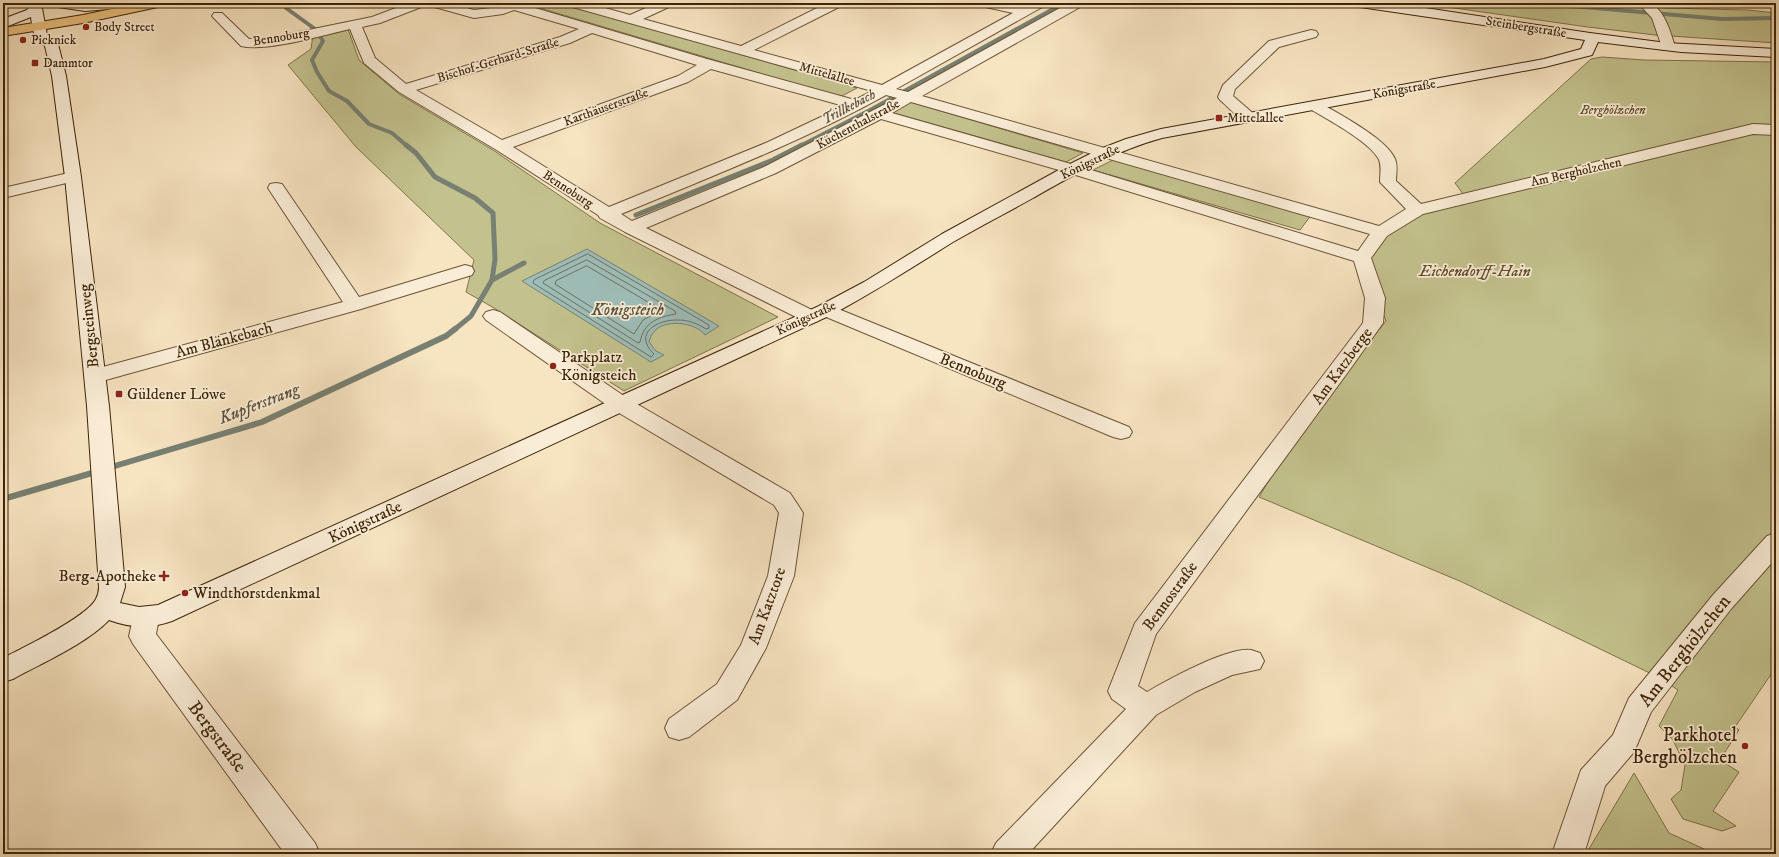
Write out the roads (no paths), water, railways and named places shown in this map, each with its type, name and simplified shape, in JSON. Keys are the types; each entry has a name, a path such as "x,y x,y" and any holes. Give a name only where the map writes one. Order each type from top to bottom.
{"main road":[{"path":"56,21 134,3"},
{"path":"3,32 39,24 158,3"},
{"path":"3,25 39,24"}],"street":[{"path":"51,44 57,37 53,3"},
{"path":"58,3 85,7 134,3"},
{"name":"Bennoburg","path":"218,16 246,43 269,42 375,20 420,3"},
{"path":"435,3 474,14 503,10 517,4"},
{"name":"Mittelallee","path":"573,3 908,98 1106,152 1381,232"},
{"path":"632,19 667,3"},
{"path":"743,50 837,3"},
{"path":"985,3 1024,11"},
{"name":"Küchenthalstraße","path":"606,214 774,145 857,105 1040,3"},
{"name":"Küchenthalstraße","path":"630,228 770,170 879,114 1078,3"},
{"name":"Steinbergstraße","path":"1360,3 1429,12 1593,38 1668,47 1776,53"},
{"name":"Mittelallee","path":"517,4 591,29 709,64 857,105"},
{"path":"3,25 31,12 36,5"},
{"name":"Bergsteinweg","path":"36,5 42,39 51,44 59,76 73,177 95,376 112,582 110,596 104,608"},
{"path":"1647,8 1668,47"},
{"name":"Bennoburg","path":"354,24 369,60 404,88 501,146 630,228 819,314 1121,432"},
{"name":"Bischof-Gerhard-Straße","path":"404,88 565,40 591,29"},
{"path":"1250,118 1225,98 1228,88 1274,44 1311,34"},
{"name":"Königstraße","path":"104,608 131,617 146,618 174,609 819,314 871,286 948,238 1072,169 1106,152 1132,142 1161,134 1580,56 1587,52 1593,38"},
{"name":"Karthäuserstraße","path":"501,146 683,79 709,64"},
{"path":"1316,106 1374,145 1387,158 1389,168 1388,182 1418,210"},
{"path":"879,114 1072,169 1362,258 1381,232"},
{"name":"Am Berghölzchen","path":"1381,232 1418,210 1753,129 1776,130"},
{"path":"3,193 73,177"},
{"path":"276,188 354,305"},
{"name":"Am Katzberge","path":"1251,488 1373,323 1376,298 1362,258"},
{"name":"Am Blänkebach","path":"95,376 354,305 465,272"},
{"path":"493,316 622,404"},
{"name":"Am Katztore","path":"622,404 782,500 791,513 781,576 753,648 727,692 679,728"},
{"name":"Bennostraße","path":"1146,707 1122,691 1144,630 1251,488"},
{"name":"Am Berghölzchen","path":"1568,854 1592,779 1624,743 1639,706 1722,602 1776,542"},
{"path":"3,671 74,631 92,619 104,608"},
{"name":"Bergstraße","path":"146,618 142,636 304,854"},
{"path":"1007,854 1146,707 1185,684 1221,668 1250,661"}],"water":[{"name":"Königsteich","path":"587,249 719,326 705,335 694,327 687,325 671,324 658,328 652,334 649,342 656,351 664,355 651,362 522,281"}],"waterway":[{"path":"283,3 286,8 315,29 323,41 312,60 317,72 329,91 347,101 369,124 392,133 407,146"},
{"name":"Trillkebach","path":"800,146 870,110 1064,3"},
{"name":"Trillkebach","path":"1537,3 1722,19 1776,18"},
{"path":"406,145 416,153 435,177 475,198 493,213 495,259 492,280"},
{"name":"Trillkebach","path":"636,215 773,160 802,145"},
{"name":"Trillkebach","path":"492,280 524,263"},
{"name":"Kupferstrang","path":"454,330 471,316 492,280"},
{"name":"Kupferstrang","path":"108,468 262,422 446,336 455,329"},
{"name":"Kupferstrang","path":"3,499 99,471"}],"place":[{"name":"Body Street","path":"86,27"},
{"name":"Picknick","path":"23,40"},
{"name":"Dammtor","path":"35,63"},
{"name":"Mittelallee","path":"1219,118"},
{"name":"Parkplatz Königsteich","path":"553,366"},
{"name":"Güldener Löwe","path":"119,394"},
{"name":"Berg-Apotheke","path":"164,576"},
{"name":"Windthorstdenkmal","path":"185,593"},
{"name":"Parkhotel Berghölzchen","path":"1745,746"}],"park label":[{"name":"Berghölzchen","path":"1613,110"},
{"name":"Eichendorff-Hain","path":"1475,271"}]}
